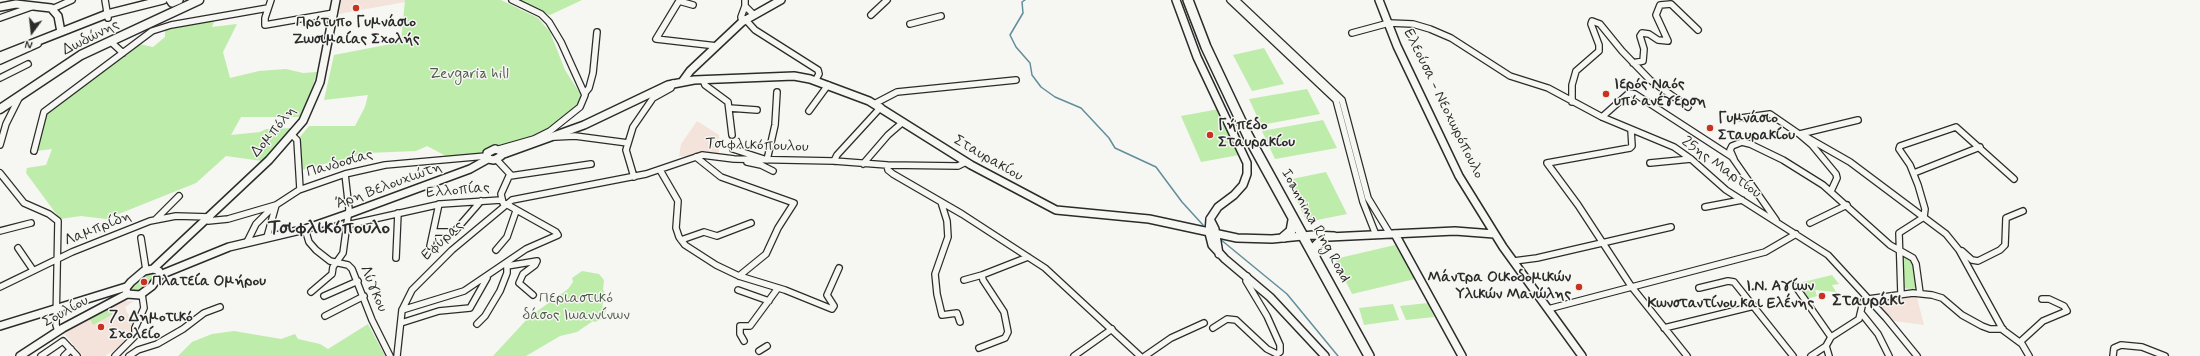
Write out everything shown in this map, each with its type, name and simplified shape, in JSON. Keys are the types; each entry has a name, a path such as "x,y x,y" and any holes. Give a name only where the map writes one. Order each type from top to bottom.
{"highway":[{"name":"Ioannina Ring Road","path":"1188,0 1206,48 1228,95 1293,220 1369,356"},
{"path":"1284,237 1291,231 1293,220"},
{"path":"1315,257 1316,246 1323,239"}],"main road":[{"name":"Δωδώνης","path":"0,104 79,52 174,3 193,0"},
{"name":"Δωδώνης","path":"0,109 78,57 110,41 174,3 199,0"}],"street":[{"path":"0,7 16,4 52,9 72,0"},
{"path":"105,0 107,16"},
{"path":"271,0 265,25 334,13"},
{"name":"Δομπόλη","path":"154,271 209,219 292,135 309,111 319,86 336,0"},
{"path":"512,0 546,17 559,38 571,67 585,93"},
{"path":"682,82 690,72 743,20 781,0"},
{"path":"871,15 888,0"},
{"path":"1176,0 1199,62 1247,162 1247,174 1243,185 1234,195 1218,207 1210,218 1219,254 1247,276 1270,297 1324,356"},
{"path":"1230,0 1336,100 1364,202 1376,235"},
{"path":"1236,0 1341,98 1368,198 1393,234 1462,356"},
{"name":"Ελεούσα - Νεοχωρόπουλο","path":"1379,0 1397,46 1420,91 1441,141 1494,234 1582,356"},
{"path":"693,5 680,1 656,39 717,46"},
{"path":"0,56 107,16 174,3"},
{"path":"745,3 753,14"},
{"path":"745,3 741,17 743,20 755,30 818,70 819,74 815,81"},
{"path":"1633,63 1643,61 1644,49 1640,36 1642,33 1649,34 1658,40 1668,41 1656,15 1660,5 1665,3 1671,4 1698,30"},
{"path":"0,18 34,6"},
{"path":"34,151 44,112 151,32 163,27 268,8"},
{"path":"52,9 58,16 61,32"},
{"path":"910,24 941,16"},
{"path":"1572,102 1572,85 1575,72 1582,64 1599,51 1599,44 1591,21 1600,24 1633,63 1655,85 1688,107"},
{"name":"25ης Μαρτίου","path":"1352,33 1389,23 1413,24 1442,34 1504,74 1521,81 1546,87 1602,117 1631,130 1660,140 1691,159 1721,186 1828,255 1917,356"},
{"path":"499,154 552,130 581,105 585,93 590,85 594,69 597,32"},
{"path":"110,41 124,53"},
{"path":"0,61 40,44"},
{"path":"0,78 28,64"},
{"name":"Σταυρακίου","path":"703,80 778,76 799,77 828,85 881,107 966,162 1056,210 1149,218 1213,234 1272,239"},
{"path":"487,158 555,137 599,119 659,88 682,82 703,80 704,85 727,101 732,135"},
{"path":"874,104 897,92 931,90 1005,80 1016,80"},
{"path":"634,177 626,153 633,127 645,107 658,94 672,87 673,84"},
{"path":"809,111 828,85"},
{"path":"733,149 767,160 775,126 777,92"},
{"path":"1602,117 1629,93 1636,94 1734,158"},
{"path":"0,145 6,124 20,96"},
{"path":"834,161 837,155 881,107"},
{"path":"729,108 756,110"},
{"path":"1741,118 1770,114 1800,134 1850,162 1946,234 1960,250 2003,329 2020,342 2029,356"},
{"path":"1800,134 1858,120"},
{"path":"863,164 888,135 903,122"},
{"path":"1924,217 1925,209 1914,173 1899,148 1903,144 1956,127 2014,179"},
{"path":"1631,130 1632,146 1630,148 1547,164 1572,199 1578,204 1631,286 1687,356"},
{"path":"1800,134 1812,145 1836,174 1831,191"},
{"path":"292,135 297,140 300,189"},
{"path":"555,137 572,136 628,143"},
{"path":"1776,222 1734,158 1730,150 1732,146 1742,142 1752,144 1790,164 1831,191 1890,245 1910,255 1915,261 1920,293"},
{"path":"1914,173 1980,147"},
{"name":"Άρη Βελουχιώτη","path":"154,271 225,248 305,229 470,169 487,158 491,151 499,154"},
{"path":"499,154 510,176"},
{"name":"Τσιφλικόπουλου","path":"504,203 515,199 634,177 704,155 731,159 834,161 887,165 960,166 966,162"},
{"path":"696,157 720,177 794,203 778,228 766,254 739,276"},
{"name":"Πανδοσίας","path":"209,219 228,219 276,205 300,189 345,174 385,165 487,158"},
{"path":"731,159 761,165 773,171"},
{"path":"1650,163 1691,159"},
{"path":"510,176 591,164"},
{"path":"887,165 890,172 942,202 1050,272 1140,356"},
{"path":"660,170 678,201 676,228 681,240 709,261 739,276 778,288 833,309 834,305 828,299 827,295 839,268"},
{"path":"0,173 24,203 46,212 57,220 58,259 56,327 58,331"},
{"path":"310,292 332,274 333,267 342,253 349,207 345,174"},
{"path":"402,310 464,292 507,264 526,249 558,234 504,203 501,192 510,176"},
{"path":"156,219 179,196"},
{"path":"1706,207 1742,200"},
{"path":"434,232 454,232 481,201"},
{"name":"Ελλοπίας","path":"347,225 439,204 481,201 504,203"},
{"path":"942,202 941,206 947,221 948,237 935,274 937,294 942,315 958,313 960,322"},
{"name":"Εφύρας","path":"397,356 402,310 409,294 424,277 504,203"},
{"path":"430,246 439,204"},
{"path":"267,237 276,205"},
{"path":"247,242 256,224 276,205"},
{"path":"1810,223 1847,205"},
{"path":"496,250 507,237 516,211"},
{"path":"1960,250 1976,261 1999,250 2004,245 2006,218 2023,211"},
{"path":"396,258 398,213"},
{"name":"Λαμπρίδη","path":"0,287 58,259 156,219 184,216 209,219"},
{"path":"1902,294 1900,232 1924,217"},
{"path":"0,231 31,222"},
{"path":"681,240 704,232 717,236 751,223"},
{"path":"1514,261 1603,243 1671,227"},
{"name":"Λύγκου","path":"305,229 313,248 328,260 350,267 358,280 372,320 390,356"},
{"path":"1272,239 1455,231 1494,234"},
{"path":"1548,309 1765,252 1796,234"},
{"path":"1272,239 1284,237 1323,239 1334,236"},
{"path":"127,291 134,296 142,294 154,284 154,271 141,238"},
{"path":"18,248 33,270"},
{"path":"964,280 982,275 1028,257"},
{"path":"507,264 537,261 535,265 523,274 520,283 533,295"},
{"path":"477,324 485,316 500,291 507,264"},
{"path":"0,326 57,309 127,291 137,276 154,271"},
{"path":"979,348 1005,338 1008,332 1004,312 982,278 982,275"},
{"path":"1214,328 1227,319 1236,320 1267,349 1280,353 1281,349 1263,308 1246,281 1247,276"},
{"path":"401,323 439,311 470,308 486,278"},
{"path":"324,296 358,280"},
{"path":"1699,288 1733,281 1793,356"},
{"path":"1796,286 1831,337"},
{"path":"744,341 740,334 740,326 750,326 778,288"},
{"path":"738,290 769,301"},
{"name":"Σουλίου","path":"20,356 58,331 127,291"},
{"path":"1811,356 1826,346 1831,337 1859,319 1862,314 1863,302 1868,299 1902,294 1920,293 1942,298 1962,314 1982,326 1992,330 2003,329"},
{"path":"115,356 135,336 135,328 144,308 142,294"},
{"path":"325,316 364,296"},
{"path":"2020,342 2043,321 2067,311 2064,306 2049,299 2042,299"},
{"path":"1664,328 1754,306"},
{"path":"129,356 138,350 152,347 183,330 205,312 220,307"},
{"path":"1862,314 1878,334 1889,356"},
{"path":"1145,356 1171,338 1204,323"},
{"path":"1074,356 1112,329"},
{"path":"42,356 63,341 77,356"},
{"path":"40,342 48,351"},
{"path":"2113,356 2114,348 2121,345 2146,348 2165,356"},
{"path":"759,351 767,346"},
{"path":"1826,346 1829,356"},
{"path":"64,356 71,349"}],"shaded area":[{"name":"Πρότυπο Γυμνάσιο Ζωσιμαίας Σχολής","path":"341,0 405,0 405,2 339,14"},
{"path":"697,121 719,135 719,155 697,153 686,157 679,156 681,144"},
{"path":"1916,294 1924,325 1894,321 1876,303 1876,300"},
{"name":"7ο Δημοτικό Σχολείο","path":"123,298 124,301 134,301 125,307 127,313 131,316 130,323 135,324 132,339 105,356 83,356 62,331"}],"green space":[{"name":"Zevgaria hill","path":"405,0 501,0 538,18 550,32 565,70 581,95 579,104 547,131 534,137 492,147 476,155 446,156 427,146 416,151 367,153 301,170 300,137 309,126 355,126 365,107 368,95 324,100 334,55 401,42"},
{"path":"518,0 582,0 550,15"},
{"path":"215,19 212,27 237,24 223,52 230,78 259,71 286,69 303,73 317,72 310,95 300,117 241,117 231,135 260,132 266,129 292,128 262,161 226,156 196,183 106,219 81,216 60,219 26,173 27,168 46,165 52,149 36,151 47,113 127,55 139,44 153,47 165,37 165,28"},
{"path":"1264,48 1284,84 1252,91 1233,55"},
{"name":"Γήπεδο Σταυρακίου","path":"1307,89 1320,114 1261,125 1249,99"},
{"name":"Γήπεδο Σταυρακίου","path":"1219,109 1239,155 1201,162 1181,116"},
{"name":"Γήπεδο Σταυρακίου","path":"1323,120 1337,148 1275,159 1262,131"},
{"path":"1326,172 1347,214 1307,222 1287,180"},
{"path":"1395,245 1415,279 1352,294 1335,259"},
{"path":"1901,253 1913,261 1918,287 1913,289 1903,288"},
{"name":"Περιαστικό δάσος Ιωαννίνων","path":"582,271 599,274 604,280 603,290 606,295 602,306 607,309 602,319 595,322 593,321 577,332 560,336 526,356 493,356 529,317 568,289 573,282 572,278"},
{"name":"Πλατεία Ομήρου","path":"151,272 156,274 155,280 139,292 131,291 130,289 140,276"},
{"path":"1832,275 1839,284 1832,285 1836,292 1815,290 1817,296 1806,299 1795,284"},
{"path":"1428,303 1434,317 1406,320 1400,306"},
{"path":"1393,304 1399,320 1364,325 1359,308"},
{"path":"110,308 113,314 93,325 90,319"},
{"path":"368,324 385,356 178,356 192,342 212,334 234,331 281,339 295,334 298,339 320,344 328,349"}],"waterway":[{"path":"1025,0 1022,2 1023,13 1010,35 1016,47 1030,63 1032,75 1041,87 1055,97 1081,108 1109,138 1115,148 1156,167 1182,202 1203,225"},
{"path":"1220,239 1287,294 1338,356"}],"place":[{"name":"Πρότυπο Γυμνάσιο Ζωσιμαίας Σχολής","path":"356,8"},
{"name":"Ιερός Ναός υπό ανέγερση","path":"1606,94"},
{"name":"Γυμνάσιο Σταυρακίου","path":"1710,128"},
{"name":"Γήπεδο Σταυρακίου","path":"1210,135"},
{"name":"Πλατεία Ομήρου","path":"144,282"},
{"name":"Μάντρα Οικοδομικών Υλικών Μανώλης","path":"1579,287"},
{"name":"Ι.Ν. Αγίων Κωνσταντίνου και Ελένης","path":"1822,296"},
{"name":"7ο Δημοτικό Σχολείο","path":"101,327"}],"district":[{"name":"Τσιφλικόπουλο","path":"329,229"},
{"name":"Σταυράκι","path":"1868,301"}]}
